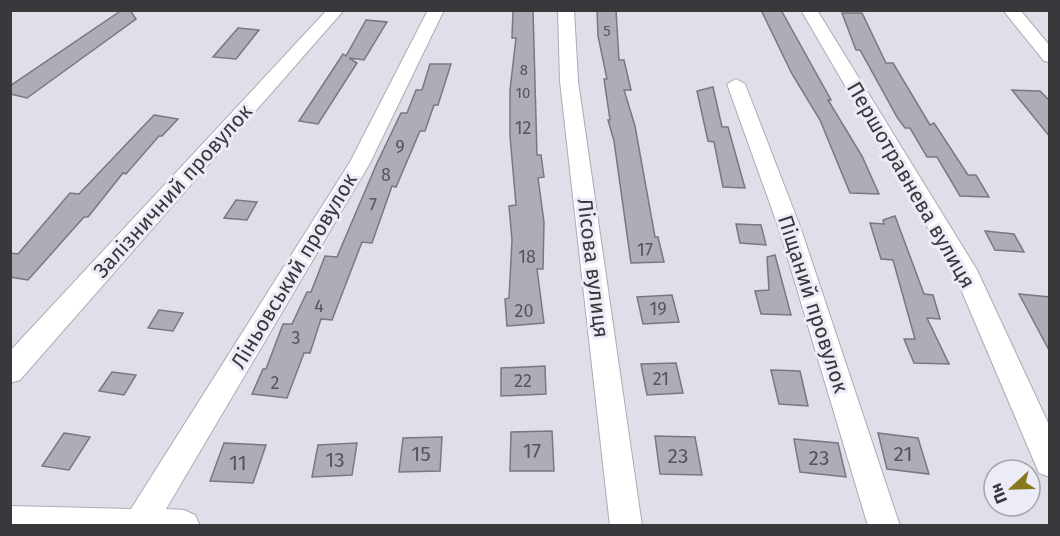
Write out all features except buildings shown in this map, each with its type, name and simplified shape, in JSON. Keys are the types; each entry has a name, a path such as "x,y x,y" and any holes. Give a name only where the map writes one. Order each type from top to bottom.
{"street":[{"name":"Залізничний провулок","path":"10,371 336,10"},
{"name":"Ліньовський провулок","path":"139,525 360,163 436,10"},
{"name":"Лісова вулиця","path":"566,10 569,81 626,525"},
{"name":"Першотравнева вулиця","path":"808,10 965,270 1050,462"},
{"path":"1011,10 1050,57"},
{"name":"Піщаний провулок","path":"736,84 790,229 884,525"},
{"path":"10,522 184,525"}]}
